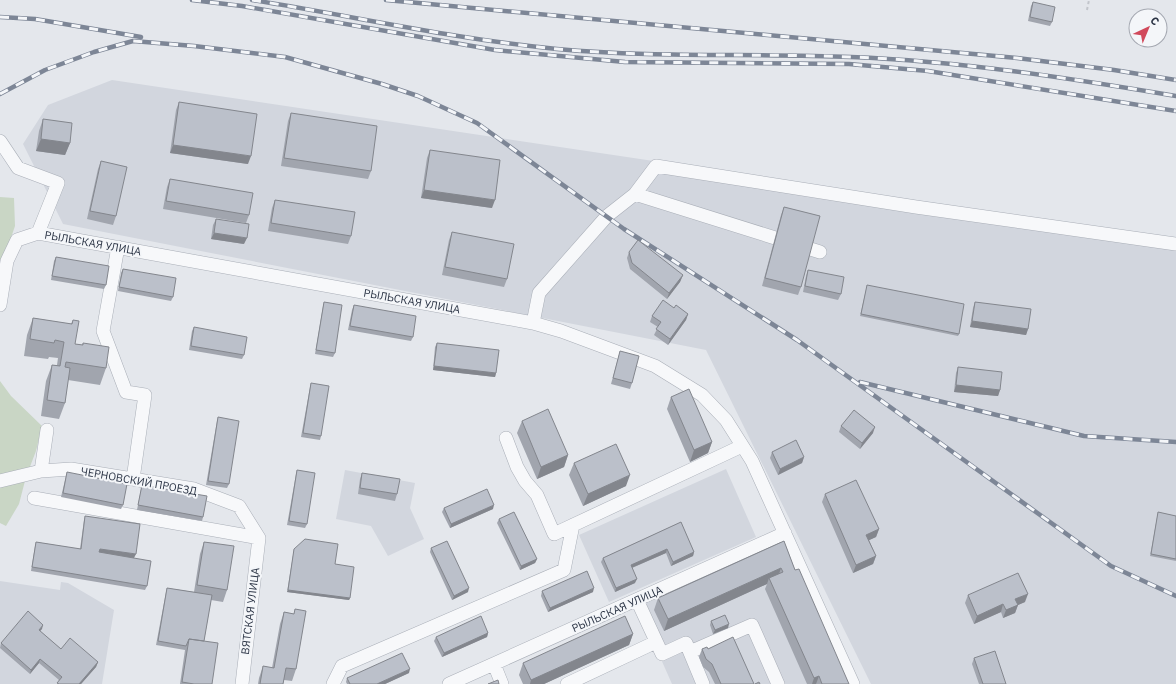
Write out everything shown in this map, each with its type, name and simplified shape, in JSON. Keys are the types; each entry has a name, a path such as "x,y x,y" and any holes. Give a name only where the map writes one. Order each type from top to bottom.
{"street":[{"path":"0,141 18,168 58,183 38,233"},
{"path":"533,323 539,294 607,216 635,194 656,166 916,207 1176,244"},
{"path":"635,194 820,252"},
{"name":"РЫЛЬСКАЯ УЛИЦА","path":"0,305 7,261 17,240 38,233 533,323 561,331 655,366 702,395 726,420 752,461 853,684"},
{"path":"118,247 103,331 126,392 145,395 133,479"},
{"path":"41,471 47,430"},
{"path":"506,438 517,467 525,482 536,495 554,534 742,446"},
{"name":"ЧЕРНОВСКИЙ ПРОЕЗД","path":"0,481 41,471 71,469 194,489 239,506 259,538"},
{"path":"34,498 259,538"},
{"path":"333,684 342,666 564,570 573,525"},
{"name":"РЫЛЬСКАЯ УЛИЦА","path":"449,684 785,533"},
{"name":"ВЯТСКАЯ УЛИЦА","path":"242,684 259,538"},
{"path":"637,600 662,654 686,643 704,684"},
{"path":"690,652 752,625 778,684"},
{"path":"567,684 656,642"},
{"path":"494,664 502,684"}],"path":[{"path":"1087,10 1089,0"}],"shaded area":[{"path":"112,80 1176,239 1176,684 871,684 706,350 63,224 23,144 48,105"},
{"path":"726,469 756,537 609,602 579,535"},
{"path":"345,470 415,483 410,508 424,539 388,556 371,526 336,519"},
{"path":"772,542 787,548 845,684 672,684 637,605"},
{"path":"0,581 60,590 61,582 68,583 114,610 102,684 0,684"}],"green space":[{"path":"0,197 14,198 15,226 0,270"},
{"path":"0,381 11,396 42,426 36,451 26,477 19,504 6,526 0,523"}],"building":[{"path":"1033,2 1055,7 1052,22 1030,17"},
{"path":"179,102 257,114 251,156 173,145"},
{"path":"291,113 377,126 371,171 284,158"},
{"path":"43,119 72,123 70,143 41,139"},
{"path":"430,150 500,160 495,200 424,190"},
{"path":"101,161 127,167 116,216 90,211"},
{"path":"170,179 253,193 249,215 166,201"},
{"path":"275,200 355,212 351,236 271,223"},
{"path":"784,207 820,216 801,287 765,278"},
{"path":"216,219 249,224 247,238 214,233"},
{"path":"452,232 514,244 507,279 445,267"},
{"path":"638,240 683,275 669,293 632,263 629,252"},
{"path":"56,257 109,266 106,285 52,276"},
{"path":"123,269 176,278 173,297 119,287"},
{"path":"808,270 844,277 841,294 805,286"},
{"path":"867,285 964,304 959,334 861,314"},
{"path":"663,300 674,308 676,305 688,314 670,339 656,329 661,322 652,316"},
{"path":"324,302 342,305 335,353 316,350"},
{"path":"975,302 1031,309 1028,329 972,321"},
{"path":"354,305 416,316 413,337 350,326"},
{"path":"33,318 72,324 73,320 79,321 75,344 83,345 83,343 109,347 106,368 66,362 65,367 70,368 65,403 47,400 52,365 60,366 64,342 55,340 54,343 30,339"},
{"path":"194,327 247,337 244,355 191,346"},
{"path":"437,343 499,350 496,373 434,366"},
{"path":"620,351 639,356 632,383 613,378"},
{"path":"958,367 1002,372 1000,390 956,385"},
{"path":"311,383 329,386 321,436 303,433"},
{"path":"689,389 712,442 694,450 671,397"},
{"path":"548,409 568,455 541,467 522,421"},
{"path":"854,410 875,427 862,443 841,426"},
{"path":"218,417 239,421 229,484 208,481"},
{"path":"796,440 804,457 780,469 772,452"},
{"path":"616,444 630,475 588,494 574,463"},
{"path":"297,470 315,473 307,524 289,521"},
{"path":"67,472 127,484 123,505 63,493"},
{"path":"362,473 400,479 397,494 360,488"},
{"path":"856,480 879,529 866,535 876,556 856,565 825,494"},
{"path":"142,485 207,496 203,517 138,505"},
{"path":"487,489 494,505 451,524 444,508"},
{"path":"514,512 537,559 521,566 499,519"},
{"path":"1158,512 1176,516 1176,559 1151,554"},
{"path":"85,516 140,524 136,554 100,549 99,552 151,561 147,586 32,567 36,542 81,549"},
{"path":"681,522 694,552 673,562 667,549 631,565 637,579 616,588 603,558"},
{"path":"305,539 338,544 335,564 354,567 350,598 288,590 294,549"},
{"path":"447,541 469,588 454,596 431,548"},
{"path":"784,541 795,570 799,569 849,684 822,684 819,676 814,678 769,578 783,572 781,568 668,619 658,598"},
{"path":"204,542 234,546 227,590 197,585"},
{"path":"587,571 594,588 550,608 542,591"},
{"path":"1018,573 1028,594 1015,599 1018,605 1006,610 1003,604 977,616 968,595"},
{"path":"167,588 212,595 204,641 189,639 186,646 158,641"},
{"path":"295,609 306,611 296,669 286,668 283,684 260,684 263,666 274,668 284,612 294,614"},
{"path":"28,611 43,625 39,630 61,649 70,638 98,662 79,684 57,683 62,677 40,659 31,670 1,643"},
{"path":"725,615 729,624 715,630 711,621"},
{"path":"481,616 488,633 444,653 436,637"},
{"path":"625,616 633,634 531,680 523,663"},
{"path":"733,637 754,684 721,684 712,664 706,659 702,649 707,647 708,649"},
{"path":"189,639 218,643 212,684 182,682"},
{"path":"995,651 1006,684 983,684 974,658"},
{"path":"402,653 410,669 377,684 350,684 347,678"},
{"path":"498,680 499,684 488,684"}],"railway":[{"path":"192,0 242,6 495,50 625,62 849,64 928,71 1176,111"},
{"path":"252,0 518,45 594,52 851,57 933,62 1014,71 1176,96"},
{"path":"386,0 1017,58 1114,70 1176,80"},
{"path":"0,17 35,19 141,37"},
{"path":"0,94 45,70 94,52 133,41 194,46 285,57 382,84 418,96 477,123 624,229 797,340 1111,566 1176,596"},
{"path":"860,382 1084,436 1176,442"}]}
